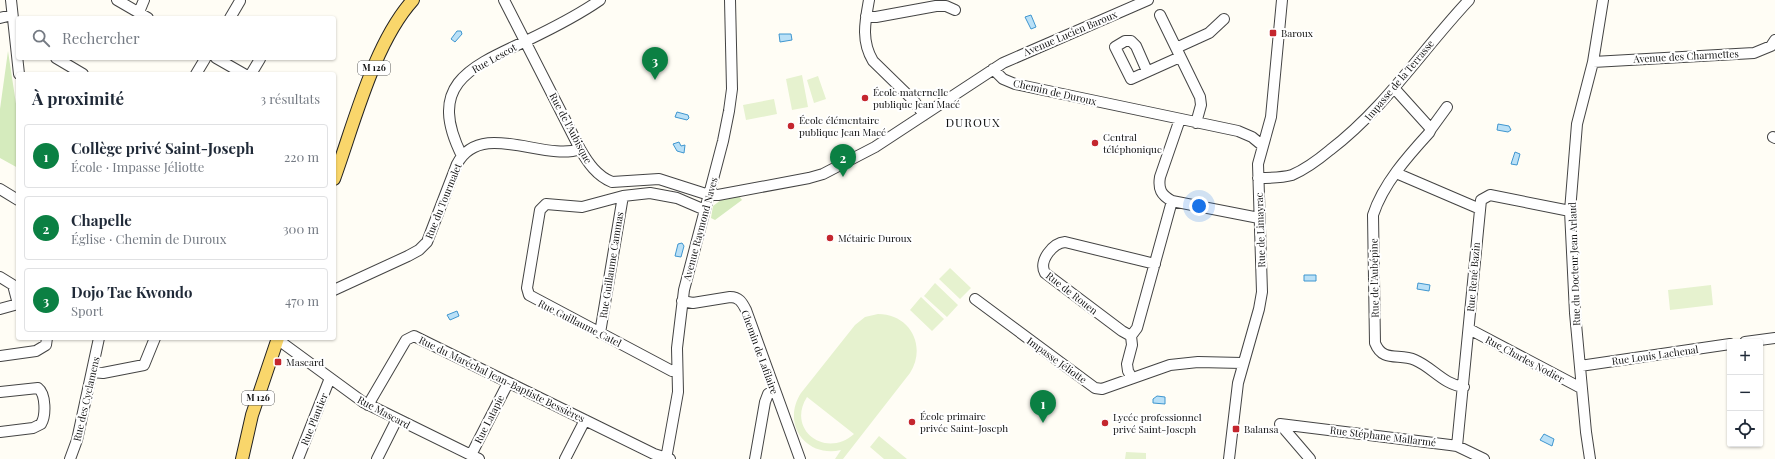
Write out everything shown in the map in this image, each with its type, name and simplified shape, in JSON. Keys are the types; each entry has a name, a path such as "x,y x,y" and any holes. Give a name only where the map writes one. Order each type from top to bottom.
{"main road":[{"name":"M 126","path":"336,173 380,52 397,22 413,0"},
{"name":"M 126","path":"242,459 252,415 277,340"}],"street":[{"path":"11,0 16,37"},
{"path":"117,0 145,16"},
{"path":"139,12 144,0"},
{"name":"Rue de l'Aubisque","path":"504,0 580,149 593,168 612,182 659,179 709,195"},
{"name":"Rue Lescot","path":"462,156 451,131 449,122 449,108 457,85 471,70 515,45 572,18 600,0"},
{"name":"Avenue Raymond Naves","path":"668,459 676,406 678,371 677,348 682,301 723,141 732,89 730,0"},
{"path":"869,0 864,38 870,54 914,101 924,115"},
{"name":"Avenue Lucien Baroux","path":"993,69 1016,56 1148,0"},
{"name":"Rue de Limayrac","path":"1229,459 1233,415 1242,363 1259,309 1262,292 1258,164 1271,117 1282,0"},
{"name":"Impasse de la Terrasse","path":"1258,178 1292,175 1312,164 1359,126 1394,88 1441,29 1469,0"},
{"name":"Rue du Docteur Jean Arlaud","path":"1590,459 1581,388 1573,283 1570,211 1577,124 1593,62 1603,0"},
{"path":"231,16 240,1"},
{"path":"866,16 876,17 936,6 946,6 955,10"},
{"path":"0,18 12,15"},
{"path":"1160,15 1200,97 1201,105 1196,123"},
{"path":"1147,71 1210,33 1224,19"},
{"name":"Avenue des Charmettes","path":"1593,62 1754,53 1771,46 1775,40"},
{"path":"18,60 19,72"},
{"path":"59,60 80,72"},
{"path":"197,72 206,60"},
{"path":"220,60 240,72"},
{"path":"252,72 259,60"},
{"path":"709,195 746,191 818,176 870,150 993,69"},
{"name":"Chemin de Duroux","path":"993,69 1003,79 1020,85 1245,133 1263,146"},
{"path":"1394,88 1431,128"},
{"name":"Rue de l'Aubépine","path":"1447,107 1431,128 1429,133 1402,163 1376,206 1373,215 1375,343 1380,353 1386,356 1416,360 1450,382 1464,387"},
{"path":"1180,119 1158,185 1164,196 1172,201 1259,218"},
{"name":"Rue du Tourmalet","path":"336,289 408,256 419,250 427,242 462,156 477,146 494,143 573,152 580,149"},
{"path":"1396,173 1480,209 1482,200 1490,195 1570,211"},
{"path":"0,189 16,199"},
{"path":"622,196 640,193 659,194 676,198 705,210"},
{"name":"Rue Guillaume Catel","path":"622,196 582,207 550,204 543,205 540,210 527,292 531,297 672,370 678,371"},
{"name":"Rue Guillaume Cammas","path":"600,333 622,196"},
{"path":"1132,378 1128,371 1127,364 1132,345 1131,336 1137,328 1172,201"},
{"name":"Rue René Bazin","path":"1457,446 1464,387 1480,209"},
{"name":"Rue de Rouen","path":"1131,336 1122,331 1045,273 1042,268 1043,262 1055,246 1065,242 1155,264"},
{"path":"0,277 13,286 16,297"},
{"name":"Chemin de Lafilaire","path":"682,301 693,303 735,297 740,300 746,310 800,459"},
{"name":"Impasse Jéliotte","path":"975,300 1096,388 1102,389 1164,367 1187,362 1242,363"},
{"path":"0,309 16,305"},
{"name":"Rue Charles Nodier","path":"1469,329 1581,388"},
{"name":"Rue du Maréchal Jean-Baptiste Bessières","path":"368,405 406,340 411,336 654,454 668,459"},
{"path":"1763,340 1775,338"},
{"path":"0,356 36,351 44,348 46,340"},
{"name":"Rue des Cyclamens","path":"70,459 77,440 99,340"},
{"path":"92,372 103,373 144,366 154,340"},
{"name":"Rue Mascard","path":"281,340 368,405 475,457"},
{"name":"Rue Louis Lachenal","path":"1580,366 1727,344"},
{"name":"Rue Plantier","path":"298,459 330,378"},
{"name":"Rue Latapie","path":"475,457 508,383"},
{"path":"0,392 33,388 42,391 44,398 43,419 41,424 33,428 0,432"},
{"path":"755,459 765,402 768,394 774,390"},
{"path":"376,459 397,419"},
{"path":"564,459 584,420"},
{"name":"Rue Stéphane Mallarmé","path":"1310,459 1280,424 1457,446 1484,459"}],"green space":[{"path":"8,51 16,104 16,167 0,158 0,109"},
{"path":"802,75 808,107 792,110 786,79"},
{"path":"818,76 826,99 814,103 807,80"},
{"path":"774,99 777,114 746,120 743,105"},
{"path":"739,196 742,200 715,220 711,218 713,206 721,200"},
{"path":"950,268 971,288 960,299 939,279"},
{"path":"935,283 958,305 947,317 924,296"},
{"path":"1711,285 1713,305 1670,310 1668,290"},
{"path":"921,297 944,319 932,331 910,310"},
{"path":"878,314 889,315 899,319 907,326 916,342 917,352 915,363 910,373 843,459 835,459 841,450 828,451 817,449 808,444 800,436 796,427 794,416 796,405 801,393 855,325 865,317","holes":["807,397 854,434 843,441 832,443 821,442 812,437 805,430 802,420 802,409"]},
{"path":"879,436 907,459 884,459 870,447"},
{"path":"1126,452 1146,453 1146,459 1125,459"}],"water":[{"path":"1031,15 1036,27 1031,29 1025,17"},
{"path":"457,31 461,31 462,34 455,42 451,39"},
{"path":"779,34 791,34 792,40 780,42"},
{"path":"677,112 688,115 689,118 687,120 675,117"},
{"path":"1498,124 1509,126 1511,130 1508,132 1497,130"},
{"path":"679,142 681,146 685,145 684,153 677,151 673,144"},
{"path":"1515,152 1520,154 1517,165 1511,164"},
{"path":"682,243 684,246 681,257 675,256 678,244"},
{"path":"1304,275 1316,275 1316,281 1304,281"},
{"path":"1418,283 1430,285 1429,291 1417,289"},
{"path":"457,311 459,316 450,320 447,315"},
{"path":"1157,396 1165,397 1165,404 1153,403 1153,399"},
{"path":"1544,434 1554,439 1552,446 1540,440"}],"place":[{"name":"Baroux","path":"1273,33"},
{"name":"Dojo Tae Kwondo","path":"655,80"},
{"name":"École maternelle publique Jean Macé","path":"865,98"},
{"name":"École élémentaire publique Jean Macé","path":"791,126"},
{"name":"Central téléphonique","path":"1095,143"},
{"name":"Chapelle","path":"843,177"},
{"name":"Métairie Duroux","path":"830,238"},
{"name":"Mascard","path":"278,362"},
{"name":"École primaire privée Saint-Joseph","path":"912,422"},
{"name":"Collège privé Saint-Joseph","path":"1043,423"},
{"name":"Lycée professionnel privé Saint-Joseph","path":"1105,423"},
{"name":"Balansa","path":"1236,429"}],"district":[{"name":"DUROUX","path":"973,123"}]}
